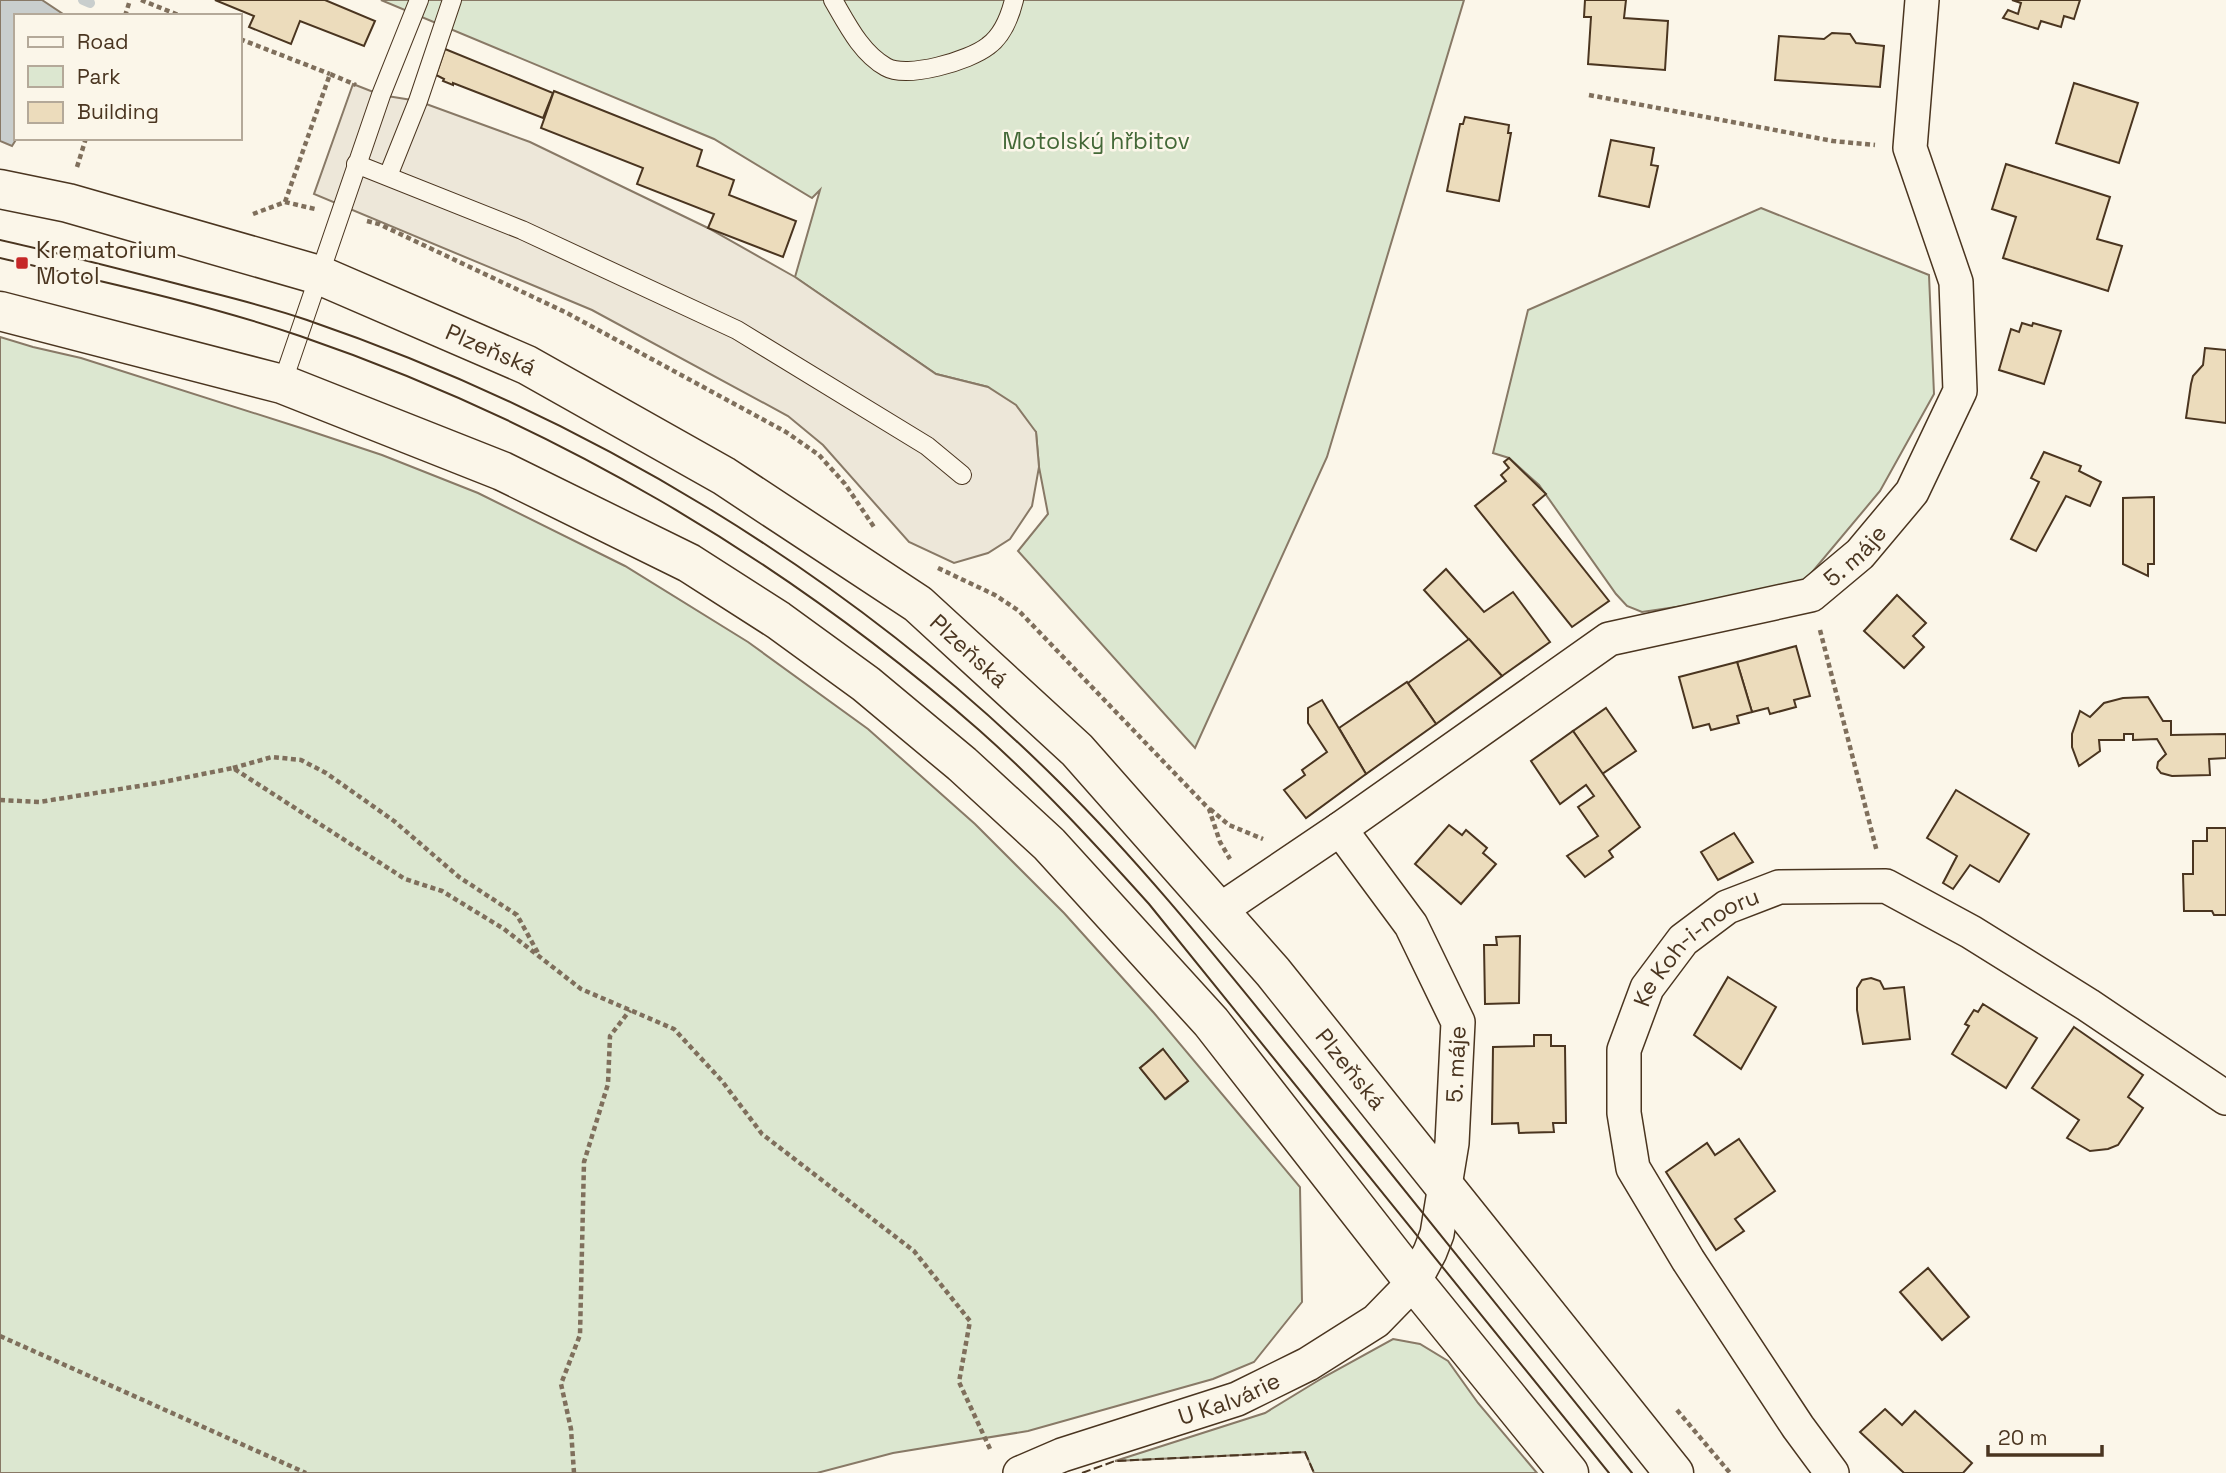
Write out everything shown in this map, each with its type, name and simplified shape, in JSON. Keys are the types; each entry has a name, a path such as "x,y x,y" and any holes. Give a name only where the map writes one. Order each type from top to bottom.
{"main road":[{"name":"Plzeňská","path":"0,189 68,203 319,275 527,365 724,476 918,604 1077,750 1220,910 1273,972 1674,1473"},
{"path":"0,311 282,384 502,471 689,563 778,620 866,684 962,764 1058,854 1211,1022 1414,1282 1569,1473"}],"street":[{"name":"5. máje","path":"1220,910 1308,852 1609,639 1811,595 1860,554 1912,492 1960,391 1956,282 1910,148 1922,0"},
{"name":"5. máje","path":"1340,829 1410,925 1458,1022 1452,1143 1437,1234 1414,1282"},
{"name":"Ke Koh-i-nooru","path":"1832,1473 1798,1427 1695,1271 1633,1168 1624,1113 1624,1050 1647,988 1683,940 1727,907 1779,887 1886,886 1970,932 2088,1005 2226,1098"},
{"name":"U Kalvárie","path":"1020,1473 1062,1455 1237,1399 1308,1364 1376,1321 1414,1282"}],"lane":[{"path":"282,384 356,163 419,0"},
{"path":"388,176 418,101 452,0"},
{"path":"834,0 870,57 889,69 914,72 951,63 988,46 1005,25 1014,0"},
{"path":"356,163 522,230 737,330 928,446 962,475"}],"path":[{"path":"141,0 176,14"},
{"path":"242,40 381,95"},
{"path":"285,202 330,74"},
{"path":"1589,95 1833,141 1910,148"},
{"path":"75,175 85,140"},
{"path":"1811,595 1886,886"},
{"path":"1019,611 1209,809 1229,825 1253,836 1308,852"},
{"path":"0,800 39,802 158,783 233,768 271,757 302,760 326,773 394,821 459,877 517,915 540,957"},
{"path":"233,768 405,880 442,891 505,929 581,989 674,1029 722,1081 762,1133 914,1251 970,1321 959,1382 991,1451"},
{"path":"1209,809 1220,842 1232,863"},
{"path":"574,1473 571,1429 561,1384 580,1335 584,1162 608,1084 610,1037 630,1010"},
{"path":"0,1336 306,1473"}],"green space":[{"name":"Motolský hřbitov","path":"381,0 1464,0 1327,457 1195,748 1018,551 1048,514 1036,432 988,387 936,374 795,277 820,190 812,198 714,139"},
{"path":"1761,208 1929,275 1934,394 1880,491 1798,589 1642,612 1627,606 1616,594 1539,485 1509,458 1493,453 1528,310"},
{"path":"0,337 81,358 301,428 382,455 478,493 625,566 748,642 868,729 975,824 1064,913 1154,1013 1300,1187 1302,1302 1254,1362 1213,1379 1028,1431 893,1453 817,1473 0,1473","holes":["1163,1049 1188,1081 1166,1099 1140,1068"]},
{"path":"1393,1339 1420,1344 1448,1361 1478,1403 1537,1473 1314,1473 1305,1452 1115,1461 1265,1413"}],"shaded area":[{"path":"0,0 42,0 63,14 14,14 16,140 12,146 0,141"},
{"path":"353,84 381,95 418,101 530,142 708,228 795,277 936,374 988,387 1016,405 1036,432 1039,467 1032,506 1010,539 988,553 954,563 909,542 823,445 788,416 592,310 314,194"}],"building":[{"path":"215,0 325,0 375,21 364,46 300,21 291,44 249,27 254,16"},
{"path":"1585,0 1626,0 1624,18 1668,21 1665,70 1588,64 1591,17 1584,17"},
{"path":"2012,0 2080,0 2074,19 2064,16 2061,27 2041,21 2038,29 2003,18 2008,10 2018,14 2021,3"},
{"path":"1832,33 1850,34 1856,43 1884,46 1880,87 1775,80 1779,36 1824,39"},
{"path":"445,49 553,93 543,118 443,81 444,79 436,75"},
{"path":"2074,83 2138,103 2119,163 2056,143"},
{"path":"554,91 702,150 697,166 734,180 729,195 796,221 783,257 708,228 714,214 637,184 643,168 541,128"},
{"path":"1465,117 1509,125 1508,133 1511,133 1499,201 1447,191 1460,124 1463,124"},
{"path":"1611,140 1654,148 1651,165 1658,166 1649,207 1599,196"},
{"path":"2006,164 2110,197 2097,239 2122,246 2108,291 2003,258 2016,217 1992,209"},
{"path":"2022,323 2032,326 2033,323 2061,331 2044,384 1999,370 2011,329 2019,332"},
{"path":"2205,348 2226,350 2226,423 2186,418 2193,376 2203,365"},
{"path":"2044,452 2081,466 2079,471 2101,482 2090,506 2066,496 2036,551 2011,539 2039,482 2031,478"},
{"path":"1509,458 1546,494 1533,505 1609,601 1572,627 1475,506 1506,481 1501,475 1509,468 1504,462"},
{"path":"2154,497 2154,564 2148,564 2148,576 2123,564 2123,498"},
{"path":"1446,569 1484,612 1513,592 1550,642 1502,676 1424,590"},
{"path":"1897,595 1926,623 1913,636 1924,647 1904,668 1864,631"},
{"path":"1469,639 1502,676 1436,724 1408,683"},
{"path":"1796,646 1810,696 1794,700 1796,707 1770,714 1768,708 1752,712 1737,662"},
{"path":"1737,662 1752,712 1737,716 1739,723 1711,730 1709,724 1693,728 1679,677"},
{"path":"1407,682 1436,724 1366,774 1339,728"},
{"path":"2148,697 2163,721 2171,721 2171,735 2226,734 2226,758 2209,759 2210,775 2172,776 2161,773 2157,768 2158,762 2166,754 2157,739 2133,740 2133,734 2124,734 2124,740 2099,740 2100,751 2079,766 2072,747 2072,734 2080,711 2090,717 2104,703 2123,698"},
{"path":"1322,700 1366,774 1306,818 1284,790 1305,775 1302,770 1327,752 1308,723 1308,708"},
{"path":"1606,708 1636,751 1602,774 1573,731"},
{"path":"1573,731 1640,827 1609,851 1613,857 1585,877 1567,856 1598,836 1578,807 1594,796 1586,785 1560,804 1531,761"},
{"path":"1956,790 2029,834 1999,882 1970,865 1953,889 1943,883 1957,856 1927,838"},
{"path":"1449,825 1462,835 1466,830 1487,848 1483,853 1496,864 1461,904 1415,864"},
{"path":"2207,828 2226,828 2226,915 2214,915 2212,911 2184,911 2183,874 2193,874 2193,841 2207,841"},
{"path":"1734,833 1753,862 1718,880 1701,852"},
{"path":"1520,936 1519,1003 1485,1004 1484,945 1497,945 1496,937"},
{"path":"1728,977 1776,1007 1741,1069 1694,1035"},
{"path":"1871,978 1880,981 1884,989 1904,987 1910,1039 1863,1044 1857,1010 1857,988 1862,980"},
{"path":"1983,1004 2037,1038 2006,1088 1952,1054 1969,1026 1965,1024 1974,1010 1978,1012"},
{"path":"2074,1027 2143,1075 2128,1097 2143,1108 2118,1145 2108,1149 2090,1151 2067,1138 2079,1120 2032,1088"},
{"path":"1534,1035 1551,1035 1551,1046 1565,1046 1566,1123 1553,1123 1554,1132 1519,1133 1518,1123 1492,1124 1493,1047 1534,1046"},
{"path":"1163,1049 1188,1081 1165,1099 1140,1068"},
{"path":"1739,1139 1775,1191 1735,1219 1744,1231 1716,1250 1666,1172 1707,1143 1715,1155"},
{"path":"1928,1268 1969,1317 1942,1340 1900,1292"},
{"path":"1885,1409 1902,1425 1915,1411 1972,1463 1963,1473 1904,1473 1860,1432"}],"waterway":[{"path":"83,0 90,3"}],"tram line":[{"path":"0,240 241,300 307,320 411,359 513,403 612,453 709,508 802,569 891,635 977,705 1058,781 1155,885 1217,958 1632,1473"},
{"path":"0,258 227,313 393,370 484,409 659,500 824,607 903,667 1002,751 1088,837 1149,904 1609,1473"}],"fence":[{"path":"1082,1473 1115,1461 1305,1452 1314,1473"}],"place":[{"name":"Krematorium Motol","path":"22,263"}]}
